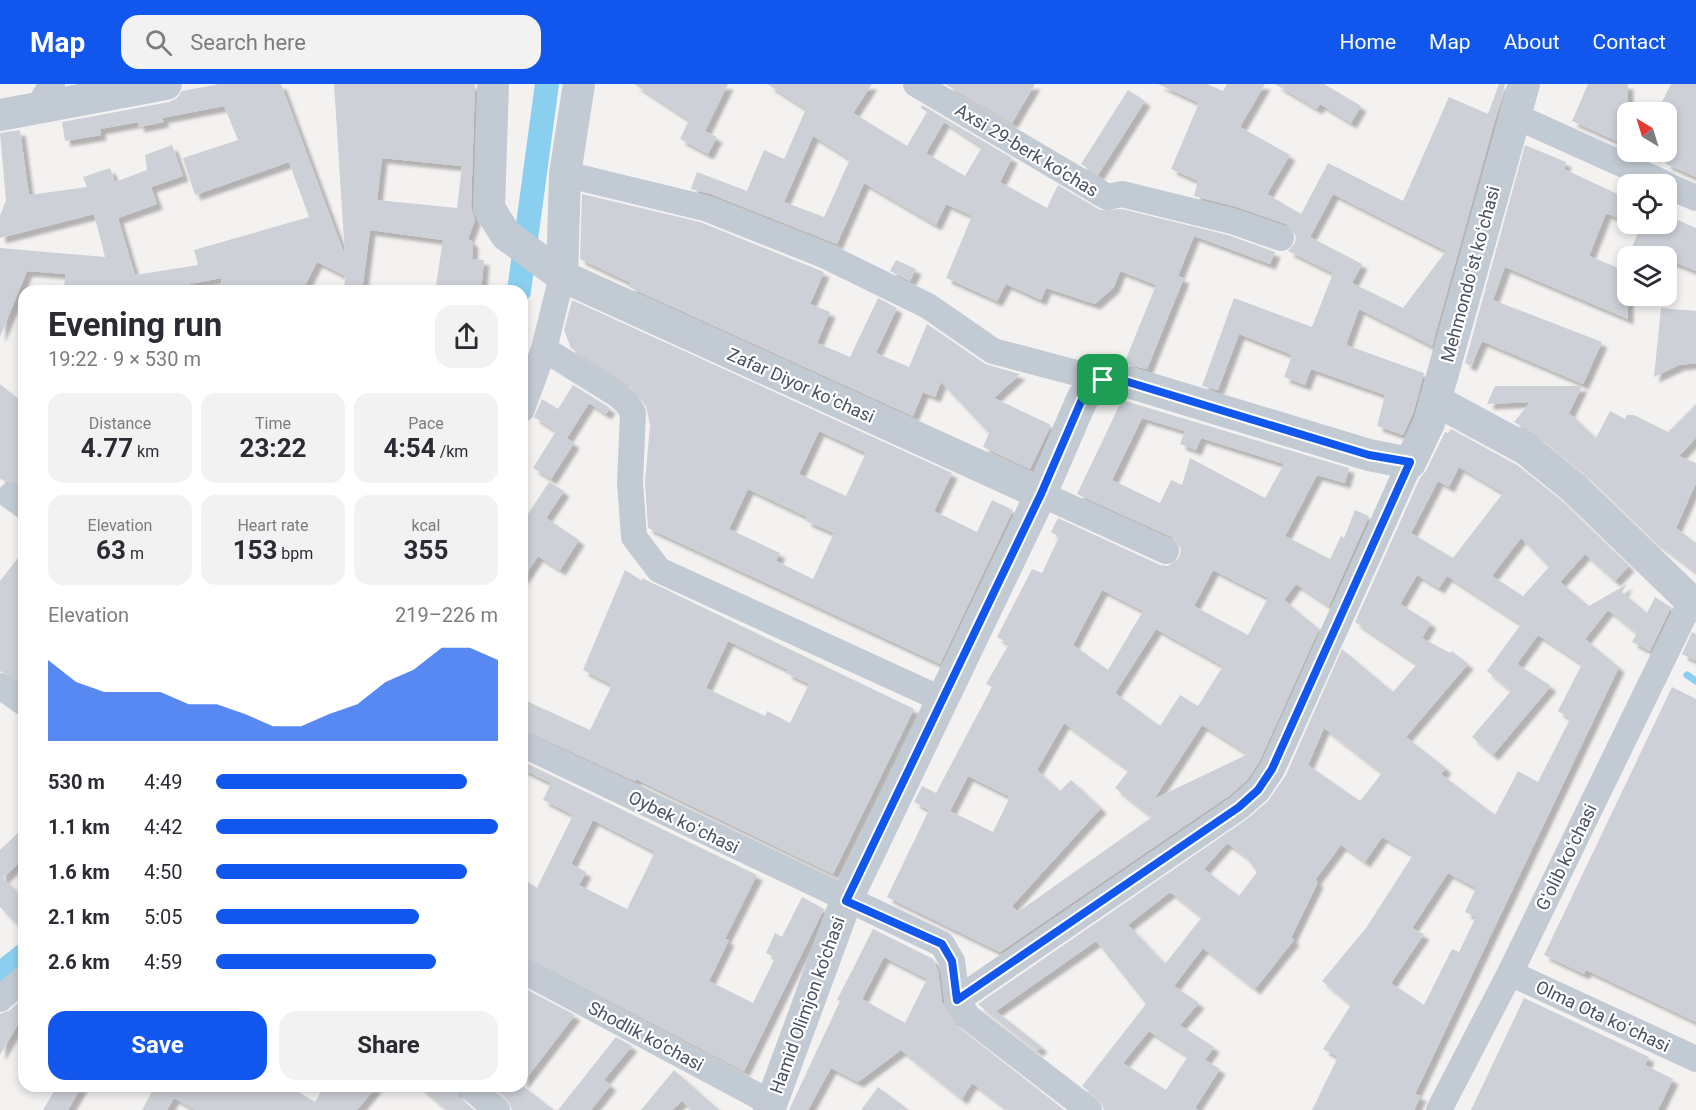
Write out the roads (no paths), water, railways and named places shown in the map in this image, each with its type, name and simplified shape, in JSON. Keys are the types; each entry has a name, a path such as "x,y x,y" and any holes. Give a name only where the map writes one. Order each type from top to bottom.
{"street":[{"path":"0,115 45,95 166,84"},
{"name":"Zafar Diyor koʻchasi","path":"493,84 489,208 509,236 555,271 1041,494"},
{"path":"528,393 544,349 565,174 579,84"},
{"name":"Аxsi 29-berk koʼchas","path":"916,84 1107,197 1122,194 1232,221 1281,238"},
{"name":"Mehmondoʻst koʻchasi","path":"1410,462 1429,423 1513,115 1524,84"},
{"path":"1513,115 1642,174"},
{"path":"565,174 705,208 826,256 928,306 993,351 1103,380 1128,382 1369,455 1410,462 1272,769 1258,790 1239,807 957,1000 968,1017 1089,1110"},
{"path":"1677,190 1696,198"},
{"path":"544,349 618,395 633,413 630,482 634,537 659,570 942,700"},
{"name":"Hamid Olimjon ko'chasi","path":"770,1106 846,901 1041,494 1083,397 1103,380"},
{"path":"1435,400 1527,450 1574,488 1693,605"},
{"path":"1041,494 1166,551"},
{"name":"Gʻolib koʻchasi","path":"1439,1110 1510,973 1693,605"},
{"path":"0,686 18,699"},
{"name":"Oybek koʻchasi","path":"528,747 846,901 942,944 952,961 957,1000"},
{"name":"Shodlik ko‘chasi","path":"528,973 770,1106"},
{"name":"Olma Ota koʻchasi","path":"1510,973 1696,1059"},
{"path":"0,999 18,983"},
{"path":"476,1092 497,1110"}],"waterway":[{"path":"520,285 547,84"},
{"path":"1687,675 1696,681"},
{"path":"0,974 18,960"}]}
